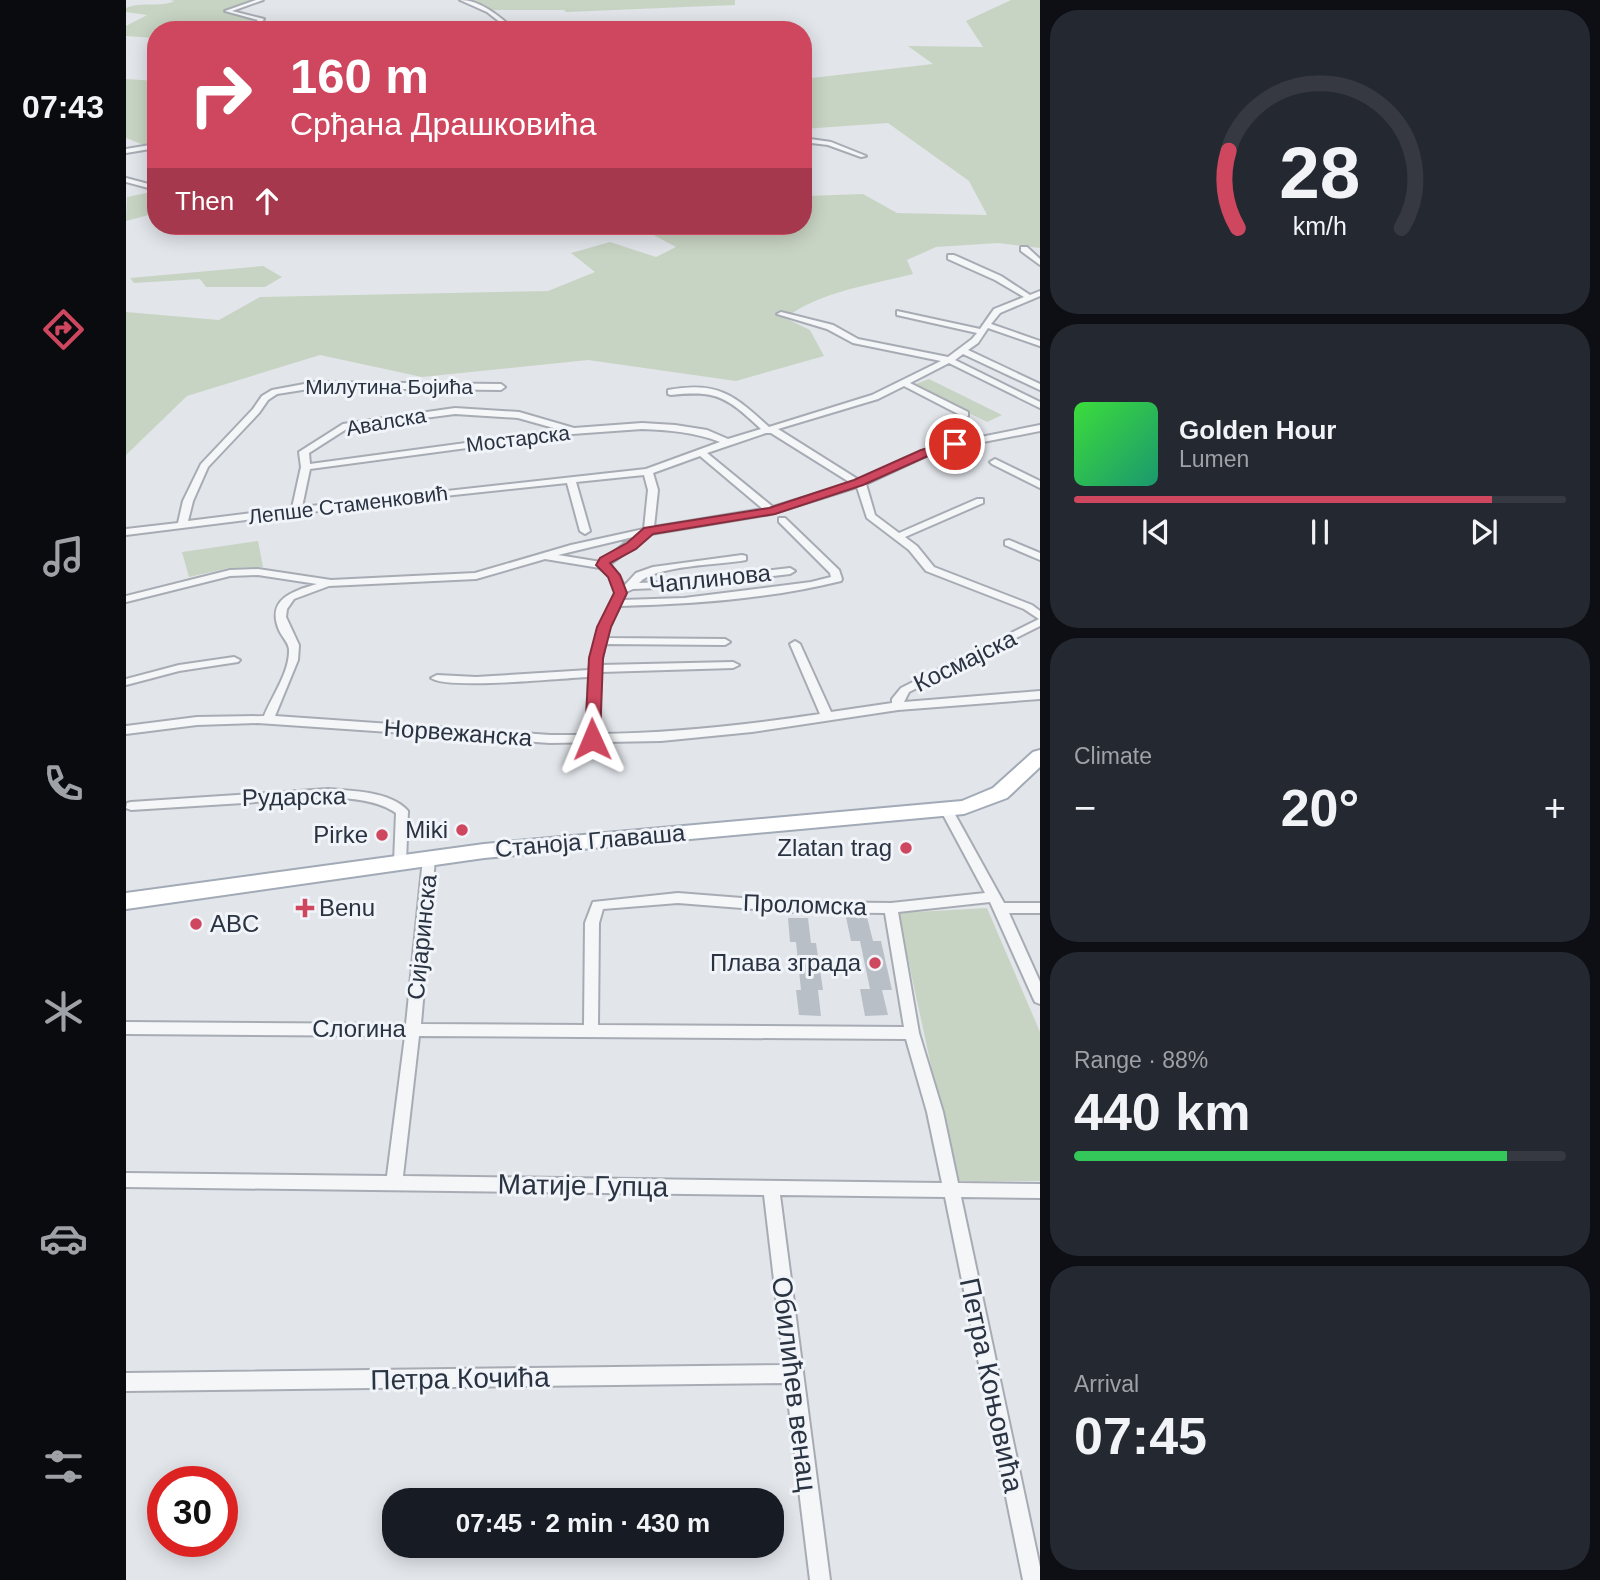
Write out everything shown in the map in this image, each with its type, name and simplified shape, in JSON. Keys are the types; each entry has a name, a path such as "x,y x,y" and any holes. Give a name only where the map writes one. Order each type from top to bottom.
{"main road":[{"name":"Станоја Главаша","path":"126,901 400,862 555,844 946,809 992,798 1040,757"}],"street":[{"path":"260,21 227,11 261,0"},
{"path":"462,0 489,11 502,21"},
{"path":"812,141 829,143 863,156"},
{"path":"126,151 147,148"},
{"path":"126,180 147,186"},
{"path":"1024,249 1040,263"},
{"path":"951,257 998,278 1027,296"},
{"name":"Лепше Стаменковић","path":"126,532 407,497 648,472 728,442 842,409 903,382 963,351 998,311 1027,296 1040,293"},
{"path":"781,313 830,327 856,341 948,360 1040,405"},
{"path":"901,313 1008,331 1040,344"},
{"path":"963,351 1040,387"},
{"path":"903,382 965,414"},
{"name":"Милутина Бојића","path":"183,524 188,501 204,466 265,398 275,392 315,385 501,387"},
{"path":"671,392 693,390 726,395 771,430 859,483 865,491 870,516 913,548 930,569 1028,607 1040,616"},
{"name":"Авалска","path":"296,512 306,467 304,452 338,429 401,417 455,411 519,415 575,432"},
{"name":"Мостарска","path":"306,467 575,432 658,427 712,435 728,442"},
{"path":"126,599 230,573 258,572 331,583 476,576 543,555 649,531 771,511 859,483 934,449 1040,428"},
{"path":"702,453 771,511"},
{"path":"995,462 1040,485"},
{"path":"603,565 649,531 653,490 648,472"},
{"path":"571,481 585,531"},
{"path":"897,537 981,501"},
{"path":"623,594 684,601 811,585 837,579 835,572 782,520"},
{"path":"1009,543 1040,556"},
{"path":"543,555 603,565 614,575 623,594"},
{"path":"592,739 594,671 600,641 623,594 640,575 657,569 742,558"},
{"name":"Чаплинова","path":"623,594 790,571"},
{"path":"268,719 294,654 294,641 283,623 283,603 288,596 331,583"},
{"name":"Космајска","path":"898,706 898,699 905,690 1040,622"},
{"path":"600,641 725,642"},
{"path":"795,644 828,718"},
{"path":"126,682 179,668 234,660"},
{"path":"436,678 476,680 594,671 733,665"},
{"name":"Норвежанска","path":"126,730 197,721 268,719 550,740 592,739 687,734 828,718 898,706 1040,695"},
{"name":"Рударска","path":"131,806 316,794 353,795 400,808 400,862"},
{"path":"946,809 996,903 1040,998"},
{"name":"Сијаринска","path":"394,1182 413,1029 429,859"},
{"name":"Проломска","path":"591,1029 592,923 598,905 678,898 794,907 891,908 912,1032 935,1112 950,1191"},
{"path":"891,908 996,903 1040,908"},
{"name":"Слогина","path":"126,1028 912,1032"},
{"name":"Матије Гупца","path":"126,1180 1040,1191"},
{"name":"Обилићев венац","path":"771,1188 820,1580"},
{"name":"Петра Коњовића","path":"950,1191 1033,1580"},
{"name":"Петра Кочића","path":"126,1382 793,1374"}],"green space":[{"path":"169,0 261,0 227,11 261,19 147,21 147,37 126,36 126,26 147,15 126,12 126,8 175,1"},
{"path":"467,0 735,0 735,5 566,12 493,10"},
{"path":"1011,0 1040,0 1040,248 998,243 936,247 907,260 913,274 830,295 785,318 810,330 824,356 736,381 588,360 422,377 320,355 187,396 126,455 126,312 219,320 260,297 548,291 595,272 571,253 610,242 656,257 676,247 654,235 812,235 812,196 863,194 897,213 987,215 969,181 888,123 812,128 812,78 933,64 908,46 983,47 966,21"},
{"path":"126,79 147,80 147,146 126,138"},
{"path":"147,193 147,215 126,221 127,197"},
{"path":"263,266 282,277 265,287 206,287 200,279 134,283 130,278"},
{"path":"929,379 1002,415 987,422 913,385"},
{"path":"258,541 263,567 229,568 189,577 182,552"},
{"path":"987,908 1040,1032 1040,1181 956,1181 898,913"}],"building":[{"name":"Плава зграда","path":"846,917 867,917 873,941 881,941 892,990 882,990 888,1015 865,1016 860,989 870,989 860,941 851,941"},
{"path":"788,918 808,918 811,943 816,943 823,990 818,990 821,1016 799,1015 796,990 801,990 796,942 790,942"}],"place":[{"name":"Miki","path":"462,830"},
{"name":"Pirke","path":"382,835"},
{"name":"Zlatan trag","path":"906,848"},
{"name":"Benu","path":"305,908"},
{"name":"ABC","path":"196,924"},
{"name":"Плава зграда","path":"875,963"}],"route":[{"path":"592,739 596,658 604,627 621,593 614,575 603,565 605,561 631,546 649,531 771,511 859,483 925,452 955,444"}]}
